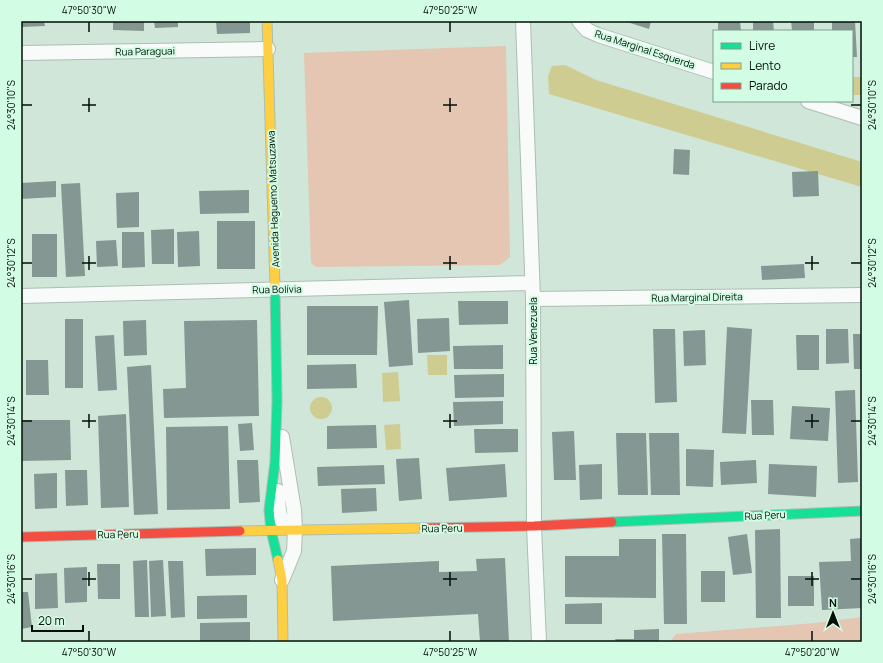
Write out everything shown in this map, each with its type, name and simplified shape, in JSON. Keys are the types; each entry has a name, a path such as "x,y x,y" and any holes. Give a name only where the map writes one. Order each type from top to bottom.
{"street":[{"name":"Avenida Haguemo Matsuzawa","path":"267,21 277,401 275,462 269,510 271,530 282,580 283,642"},
{"name":"Rua Venezuela","path":"523,21 533,299 534,526 539,642"},
{"name":"Rua Marginal Esquerda","path":"579,21 587,30 598,35 713,72"},
{"name":"Rua Paraguai","path":"21,54 268,49"},
{"path":"811,102 862,118"},
{"name":"Rua Bolívia","path":"21,296 532,283"},
{"name":"Rua Marginal Direita","path":"533,299 862,295"},
{"name":"Avenida Haguemo Matsuzawa","path":"277,401 294,510 295,530 294,551 282,580"},
{"name":"Avenida Haguemo Matsuzawa","path":"275,462 281,518 286,526 295,530"},
{"name":"Rua Peru","path":"21,537 271,530 534,526 862,511"}],"shaded area":[{"path":"506,46 510,257 500,265 316,267 311,263 304,53"},
{"path":"565,65 596,80 862,162 862,187 549,94 548,76 552,66"},
{"path":"853,77 862,77 862,95 853,95"},
{"path":"427,355 447,355 447,375 428,375"},
{"path":"398,372 400,401 383,402 382,373"},
{"path":"321,397 329,400 332,408 329,416 321,419 313,416 310,408 313,400"},
{"path":"400,424 401,449 386,450 384,425"},
{"path":"862,617 862,642 670,642 676,634 816,623"}],"building":[{"path":"22,21 44,21 45,26 22,27"},
{"path":"113,21 144,21 144,31 113,30"},
{"path":"154,21 178,21 178,27 155,28"},
{"path":"216,21 250,21 250,33 217,34"},
{"path":"624,21 651,21 649,29"},
{"path":"718,21 740,21 741,30 718,30"},
{"path":"753,21 773,21 774,30 753,30"},
{"path":"791,21 814,21 814,30 792,30"},
{"path":"832,21 855,21 857,57 853,57 853,30 832,30"},
{"path":"674,149 690,150 689,175 673,174"},
{"path":"818,171 819,196 793,197 792,172"},
{"path":"56,181 56,197 21,199 21,183"},
{"path":"80,183 85,276 66,277 61,184"},
{"path":"249,190 249,213 200,214 199,191"},
{"path":"139,192 139,227 117,228 116,193"},
{"path":"217,221 255,221 255,269 217,269"},
{"path":"174,229 174,264 152,264 151,230"},
{"path":"199,231 200,266 178,267 177,232"},
{"path":"122,232 144,232 145,267 122,268"},
{"path":"32,234 57,234 57,277 32,277"},
{"path":"116,240 118,266 97,267 96,241"},
{"path":"804,264 805,278 762,280 761,266"},
{"path":"409,300 413,365 389,367 384,302"},
{"path":"458,301 508,301 508,324 459,325"},
{"path":"307,306 378,306 377,355 307,355"},
{"path":"449,318 450,351 418,353 417,319"},
{"path":"65,319 83,319 83,388 65,388"},
{"path":"146,320 147,355 124,356 123,321"},
{"path":"257,320 259,416 164,418 163,389 186,388 184,321"},
{"path":"727,327 752,329 746,434 722,433"},
{"path":"653,329 675,329 677,402 655,403"},
{"path":"826,329 848,329 849,363 826,364"},
{"path":"705,330 706,365 684,366 683,331"},
{"path":"853,334 862,334 862,369 854,369"},
{"path":"114,335 117,390 98,391 95,336"},
{"path":"796,335 819,335 819,370 797,370"},
{"path":"503,345 503,369 454,369 453,346"},
{"path":"26,360 48,360 49,395 26,395"},
{"path":"356,364 357,388 307,389 307,365"},
{"path":"151,365 158,514 134,515 127,367"},
{"path":"504,374 504,397 455,398 454,375"},
{"path":"855,390 858,482 838,483 835,391"},
{"path":"751,400 773,400 774,435 752,435"},
{"path":"503,401 503,424 454,426 453,402"},
{"path":"792,406 830,408 828,441 790,439"},
{"path":"126,414 129,507 101,508 98,416"},
{"path":"21,420 70,420 71,460 21,461"},
{"path":"252,423 254,450 240,451 238,424"},
{"path":"376,425 377,448 327,449 327,426"},
{"path":"228,426 230,509 167,510 166,427"},
{"path":"474,429 518,429 518,452 475,453"},
{"path":"574,431 576,480 554,480 552,432"},
{"path":"616,433 646,433 648,495 618,495"},
{"path":"649,433 679,433 680,495 651,495"},
{"path":"686,449 714,450 713,487 686,486"},
{"path":"419,458 422,499 399,501 396,459"},
{"path":"237,460 258,460 260,502 239,503"},
{"path":"756,460 757,483 721,485 720,462"},
{"path":"505,464 507,497 449,501 446,468"},
{"path":"602,464 602,499 580,500 579,465"},
{"path":"769,464 817,466 816,497 768,494"},
{"path":"384,465 385,484 318,486 317,467"},
{"path":"65,470 87,470 88,505 66,506"},
{"path":"57,473 57,508 35,509 34,474"},
{"path":"376,488 377,511 342,513 341,489"},
{"path":"780,529 781,618 756,618 755,530"},
{"path":"662,534 686,534 687,624 664,624"},
{"path":"747,534 752,573 733,575 728,537"},
{"path":"862,538 862,608 822,610 819,562 851,561 850,539"},
{"path":"619,539 656,539 656,598 565,597 565,556 619,556"},
{"path":"256,548 256,575 206,576 205,549"},
{"path":"505,558 509,642 480,642 478,614 333,621 331,566 439,561 439,572 477,571 476,559"},
{"path":"147,560 149,617 135,617 133,561"},
{"path":"163,560 166,616 151,617 149,561"},
{"path":"168,561 183,561 185,617 171,618"},
{"path":"97,564 120,564 120,599 98,599"},
{"path":"87,567 87,602 65,603 64,568"},
{"path":"701,571 725,571 725,602 701,602"},
{"path":"57,573 58,608 35,609 35,574"},
{"path":"788,576 814,576 814,606 788,606"},
{"path":"21,592 28,592 32,627 21,629"},
{"path":"247,595 247,618 197,619 197,596"},
{"path":"602,603 602,624 565,624 565,604"},
{"path":"250,622 250,642 200,642 200,623"},
{"path":"659,629 659,642 616,642 615,639 634,639 634,630"}],"traffic: fast":[{"path":"275,287 277,401 275,462 269,510 271,530 278,560"},
{"path":"612,522 862,511"}],"traffic: slow":[{"path":"267,21 275,287"},
{"path":"240,531 424,528"},
{"path":"278,560 282,580 283,642"}],"traffic: jam":[{"path":"424,528 534,526 612,522"},
{"path":"21,537 240,531"}]}
